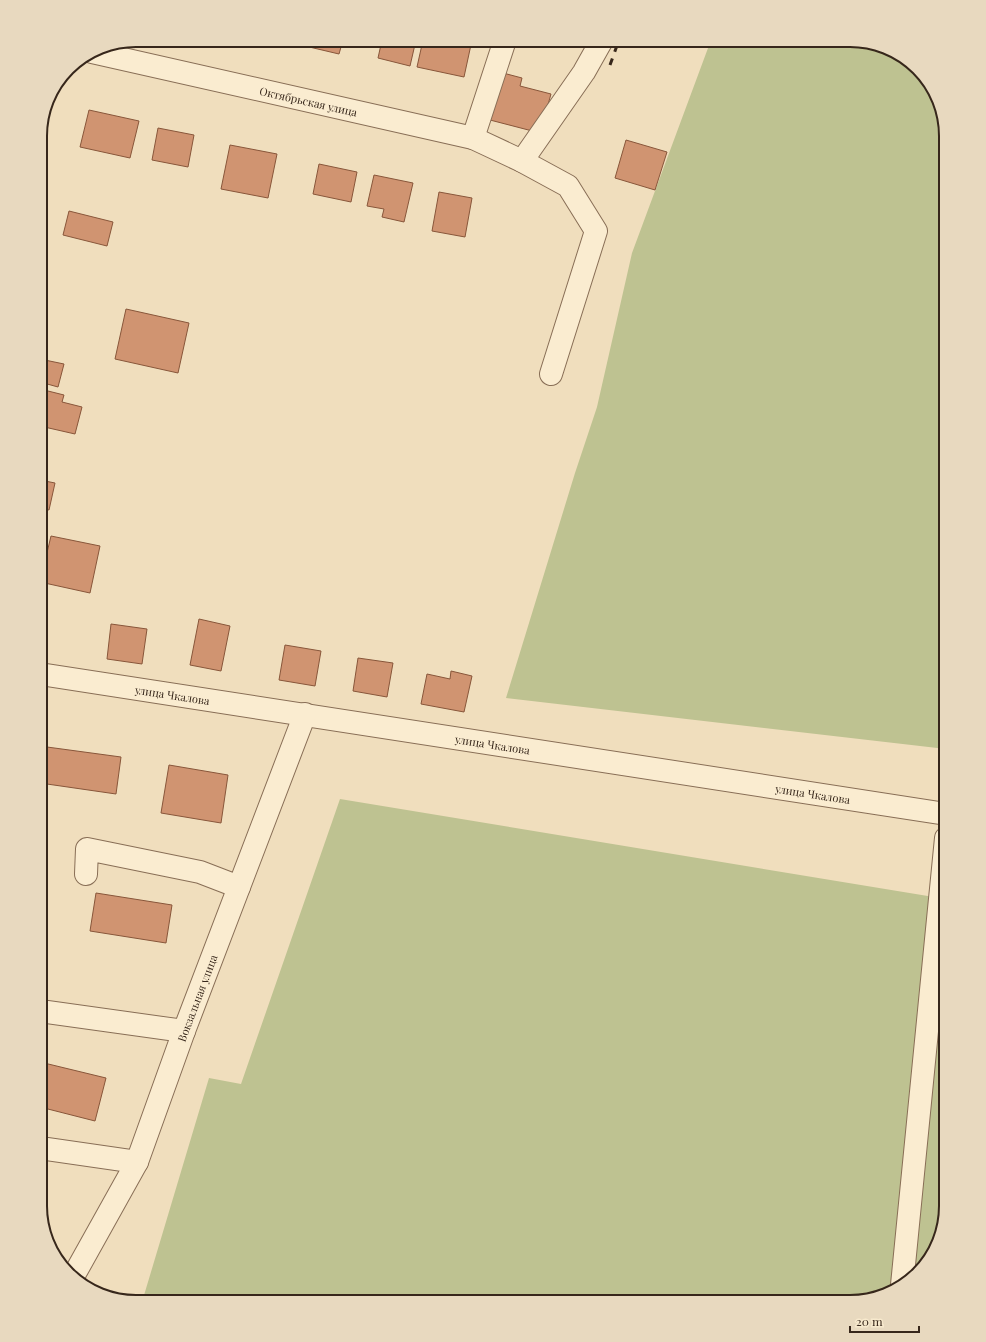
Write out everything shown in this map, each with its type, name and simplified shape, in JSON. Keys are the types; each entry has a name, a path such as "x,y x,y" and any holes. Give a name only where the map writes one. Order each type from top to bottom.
{"street":[{"path":"473,138 503,47"},
{"path":"522,162 584,72 598,47"},
{"name":"Октябрьская улица","path":"102,54 473,138 568,186 596,231 551,374"},
{"name":"улица Чкалова","path":"47,675 939,813"},
{"name":"Вокзальная улица","path":"76,1272 137,1162 184,1031 305,714"},
{"path":"86,874 87,848 200,872 239,887"},
{"path":"903,1278 939,909"},
{"path":"47,1012 184,1031"},
{"path":"47,1149 137,1162"}],"green space":[{"path":"708,47 856,47 889,56 909,69 921,82 936,113 939,136 939,748 506,698 575,473 597,407 632,253"},
{"path":"340,799 939,898 939,1206 936,1229 927,1250 913,1269 894,1283 873,1292 850,1295 144,1295 209,1078 241,1084"}],"building":[{"path":"309,47 341,47 339,54"},
{"path":"380,47 414,47 410,66 378,58"},
{"path":"421,47 470,47 464,77 417,67"},
{"path":"503,73 522,78 520,86 551,94 540,133 490,120"},
{"path":"89,110 139,121 130,158 80,147"},
{"path":"158,128 194,135 188,167 152,160"},
{"path":"626,140 667,152 655,190 615,178"},
{"path":"230,145 277,154 268,198 221,189"},
{"path":"319,164 357,172 351,202 313,194"},
{"path":"374,175 413,183 404,222 382,217 384,209 367,206"},
{"path":"439,192 472,198 465,237 432,231"},
{"path":"69,211 113,222 107,246 63,235"},
{"path":"126,309 189,323 178,373 115,359"},
{"path":"47,360 64,364 58,387 47,384"},
{"path":"47,391 64,395 62,402 82,407 75,434 47,428"},
{"path":"47,481 55,483 49,510 47,510"},
{"path":"51,536 100,546 90,593 47,584 47,553"},
{"path":"199,619 230,626 221,671 190,665"},
{"path":"111,624 147,629 142,664 107,659"},
{"path":"285,645 321,651 315,686 279,680"},
{"path":"358,658 393,663 387,697 353,691"},
{"path":"451,671 472,676 464,712 421,704 427,674 450,679"},
{"path":"47,747 121,757 116,794 47,784"},
{"path":"169,765 228,775 221,823 161,813"},
{"path":"96,893 172,905 166,943 90,931"},
{"path":"47,1064 106,1078 95,1121 47,1109"}],"railway":[{"path":"610,65 616,47"}]}
